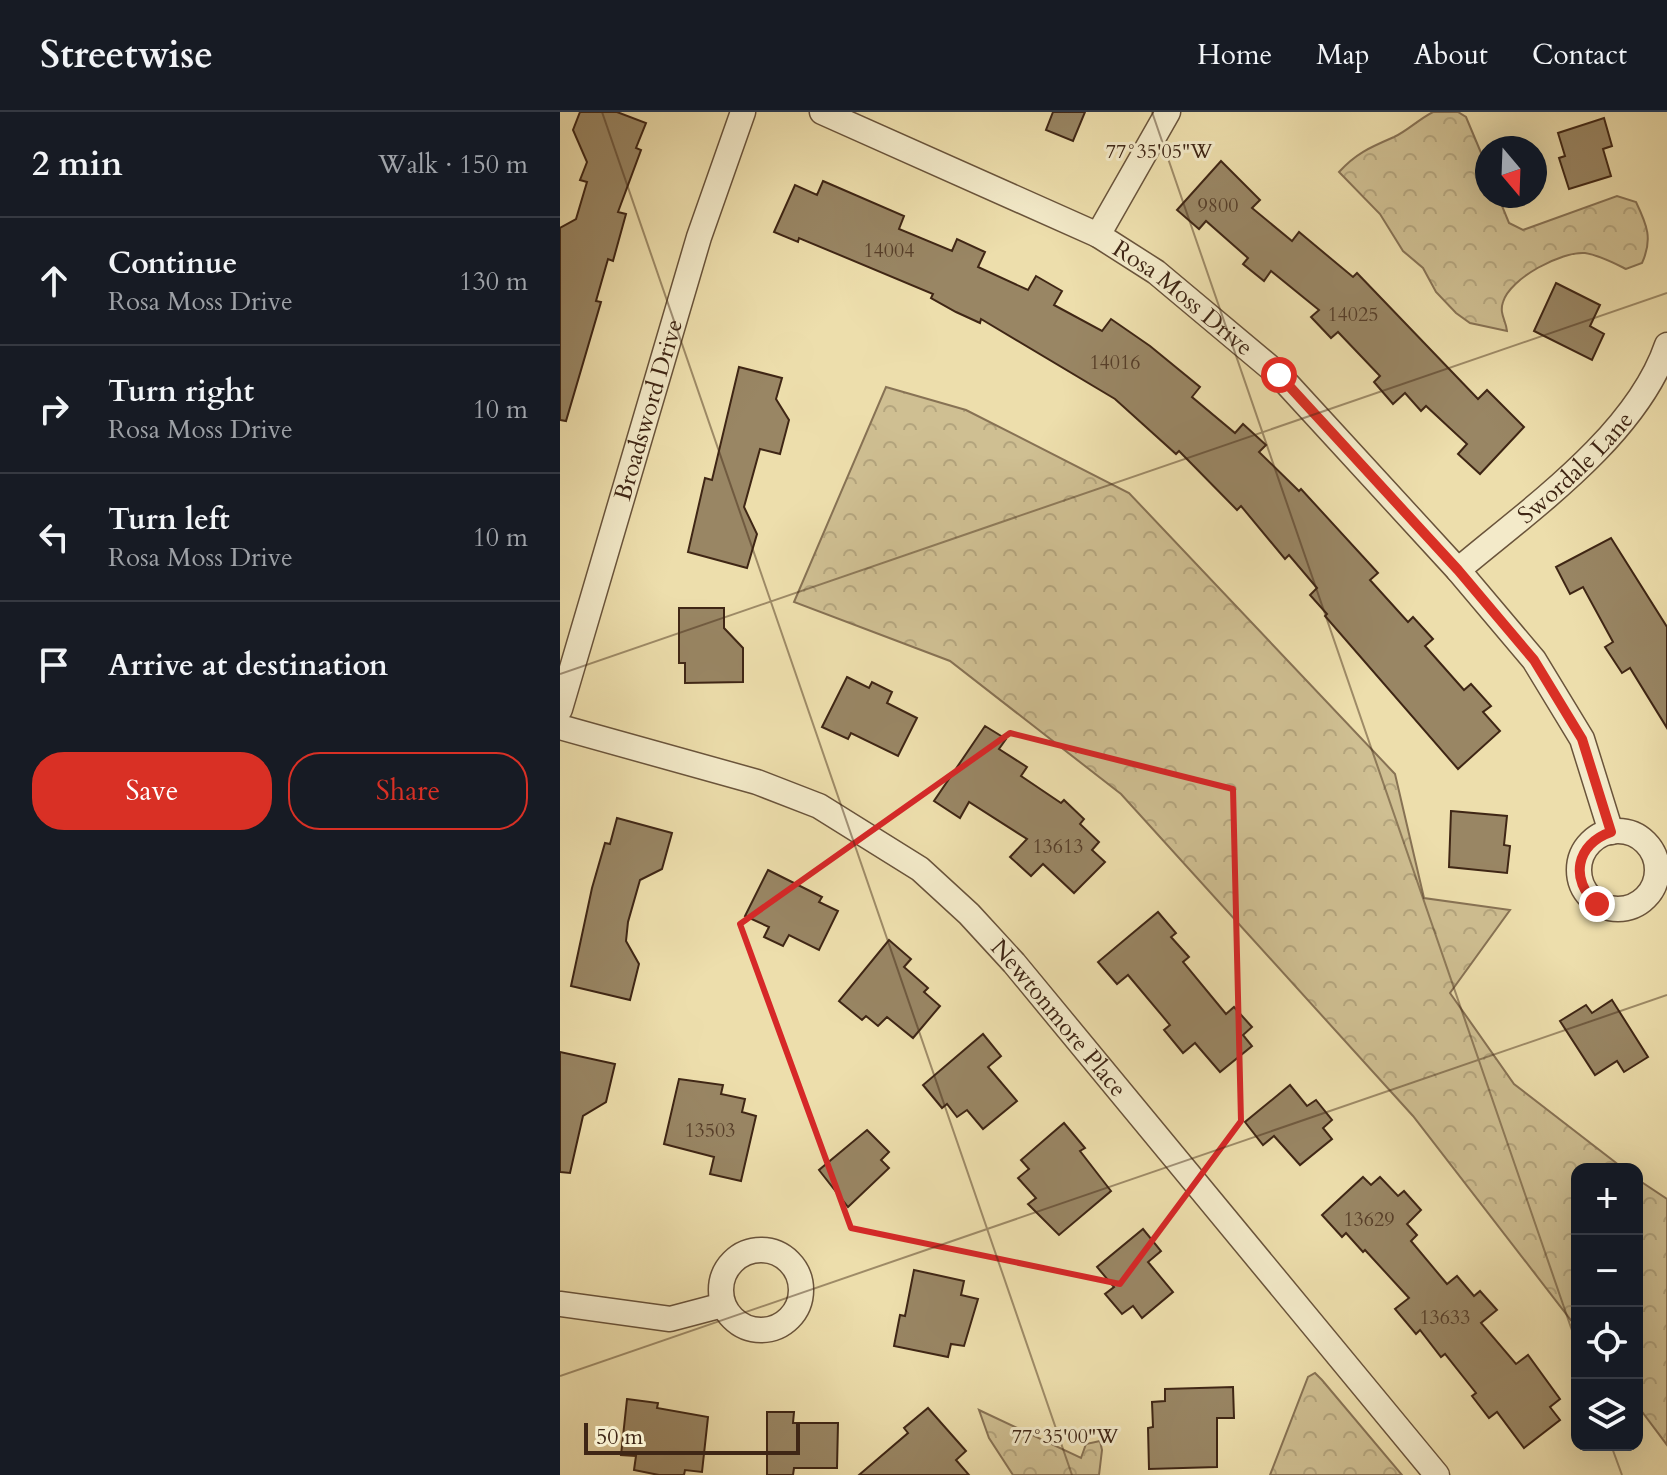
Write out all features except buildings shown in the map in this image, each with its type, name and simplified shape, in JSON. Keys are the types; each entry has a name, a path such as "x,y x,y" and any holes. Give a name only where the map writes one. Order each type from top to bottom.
{"street":[{"name":"Broadsword Drive","path":"560,709 699,237 743,112"},
{"name":"Rosa Moss Drive","path":"822,112 1098,235 1156,272 1279,375 1458,570 1526,650 1569,713 1582,739 1611,832"},
{"path":"1098,235 1168,112"},
{"name":"Swordale Lane","path":"1458,570 1544,498 1609,436 1650,382 1667,345"},
{"name":"Newtonmore Place","path":"560,727 757,782 819,806 920,869 969,914 1014,963 1437,1475"},
{"path":"560,1304 670,1319 723,1305"}],"highlighted area":[{"path":"1010,733 1233,789 1241,1121 1120,1284 851,1228 740,924"}],"green space":[{"path":"1433,112 1458,112 1466,117 1475,138 1475,208 1503,208 1509,223 1523,230 1617,196 1636,202 1647,232 1642,263 1626,269 1585,253 1563,256 1526,275 1508,293 1502,310 1507,331 1470,323 1436,292 1423,268 1403,251 1380,214 1339,172 1358,155"},
{"path":"886,387 966,410 1129,493 1395,774 1424,898 1510,910 1450,993 1514,1084 1616,1163 1571,1163 1571,1320 1413,1116 1121,794 950,661 794,602"},
{"path":"1643,1183 1667,1199 1667,1445 1643,1413"},
{"path":"1315,1373 1402,1475 1270,1475 1308,1377"},
{"path":"979,1410 1081,1458 1086,1444 1100,1441 1099,1475 1013,1475 989,1438"}],"route":[{"path":"1279,375 1458,570 1512,632 1556,691 1582,739 1611,832 1590,843 1579,863 1582,887 1597,904"}]}
